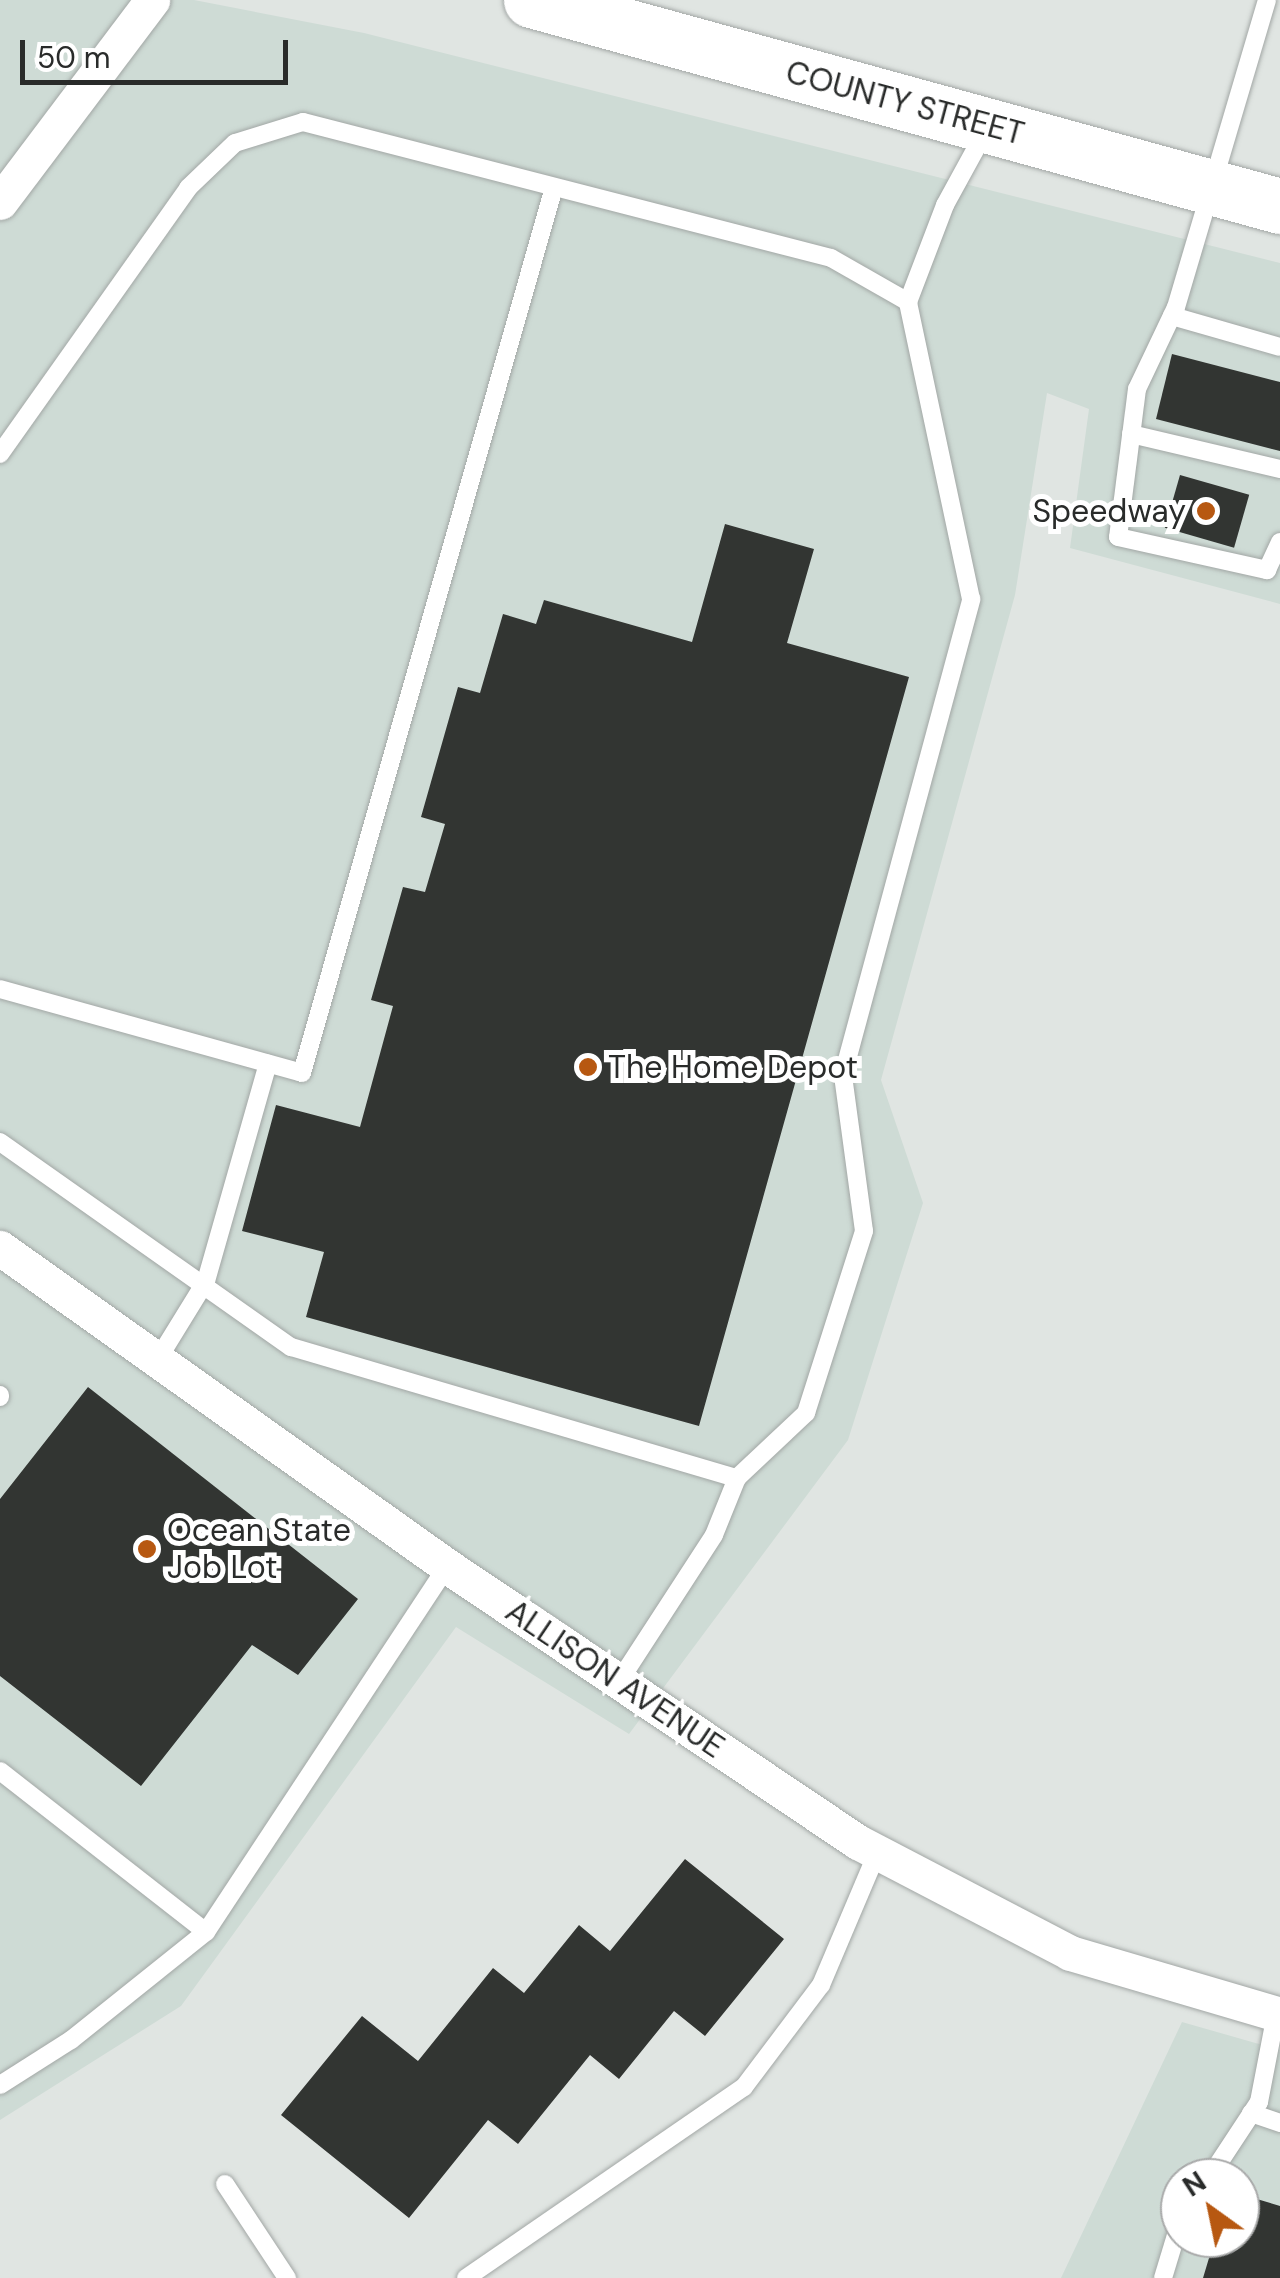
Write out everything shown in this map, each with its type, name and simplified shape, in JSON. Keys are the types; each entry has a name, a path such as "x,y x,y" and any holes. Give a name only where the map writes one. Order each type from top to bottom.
{"main road":[{"name":"COUNTY STREET","path":"531,0 1280,206"}],"street":[{"path":"0,202 152,0"},
{"name":"ALLISON AVENUE","path":"0,1248 448,1566 877,1853 1070,1953 1278,2014"}],"lane":[{"path":"1267,0 1216,188 1172,316 1136,390 1118,537 1267,570 1280,542"},
{"path":"0,454 188,188 235,143 304,122 831,258 908,302"},
{"path":"618,1683 714,1535 738,1478 806,1412 864,1231 843,1075 971,599 908,302 945,205 989,126"},
{"path":"0,989 302,1073 554,187"},
{"path":"1172,316 1280,347"},
{"path":"1131,434 1280,469"},
{"path":"158,1359 206,1281 268,1064"},
{"path":"0,1142 206,1281 290,1347 738,1478"},
{"path":"0,2085 71,2040 206,1932 448,1566"},
{"path":"0,1771 206,1932"},
{"path":"466,2278 744,2087 821,1985 877,1853"},
{"path":"1222,2158 1252,2113 1278,2014"},
{"path":"1252,2113 1280,2122"},
{"path":"225,2184 287,2278"}],"shaded area":[{"path":"0,0 194,0 364,33 1280,263 1280,604 1070,548 1089,409 1047,393 1015,595 881,1080 923,1203 848,1440 629,1734 456,1627 181,2006 0,2120"},
{"path":"1182,2022 1280,2050 1280,2278 1061,2278"}],"building":[{"path":"1172,354 1280,382 1280,451 1156,419"},
{"path":"1180,475 1249,495 1234,548 1165,528"},
{"name":"The Home Depot","path":"725,524 814,549 787,643 909,677 699,1426 306,1317 324,1252 242,1231 276,1105 360,1127 393,1006 371,1000 403,887 425,892 445,824 421,817 458,687 480,693 503,614 536,624 544,600 692,642"},
{"name":"Ocean State Job Lot","path":"88,1387 358,1599 298,1675 252,1645 141,1786 0,1676 0,1499"},
{"path":"685,1859 784,1939 705,2036 674,2011 619,2079 590,2055 518,2144 488,2120 409,2218 281,2115 362,2016 418,2061 493,1968 524,1993 579,1925 610,1951"},
{"path":"1260,2200 1280,2206 1280,2278 1203,2278 1209,2258 1260,2258"}],"place":[{"name":"Speedway","path":"1206,511"},
{"name":"The Home Depot","path":"588,1067"},
{"name":"Ocean State Job Lot","path":"147,1549"}]}
